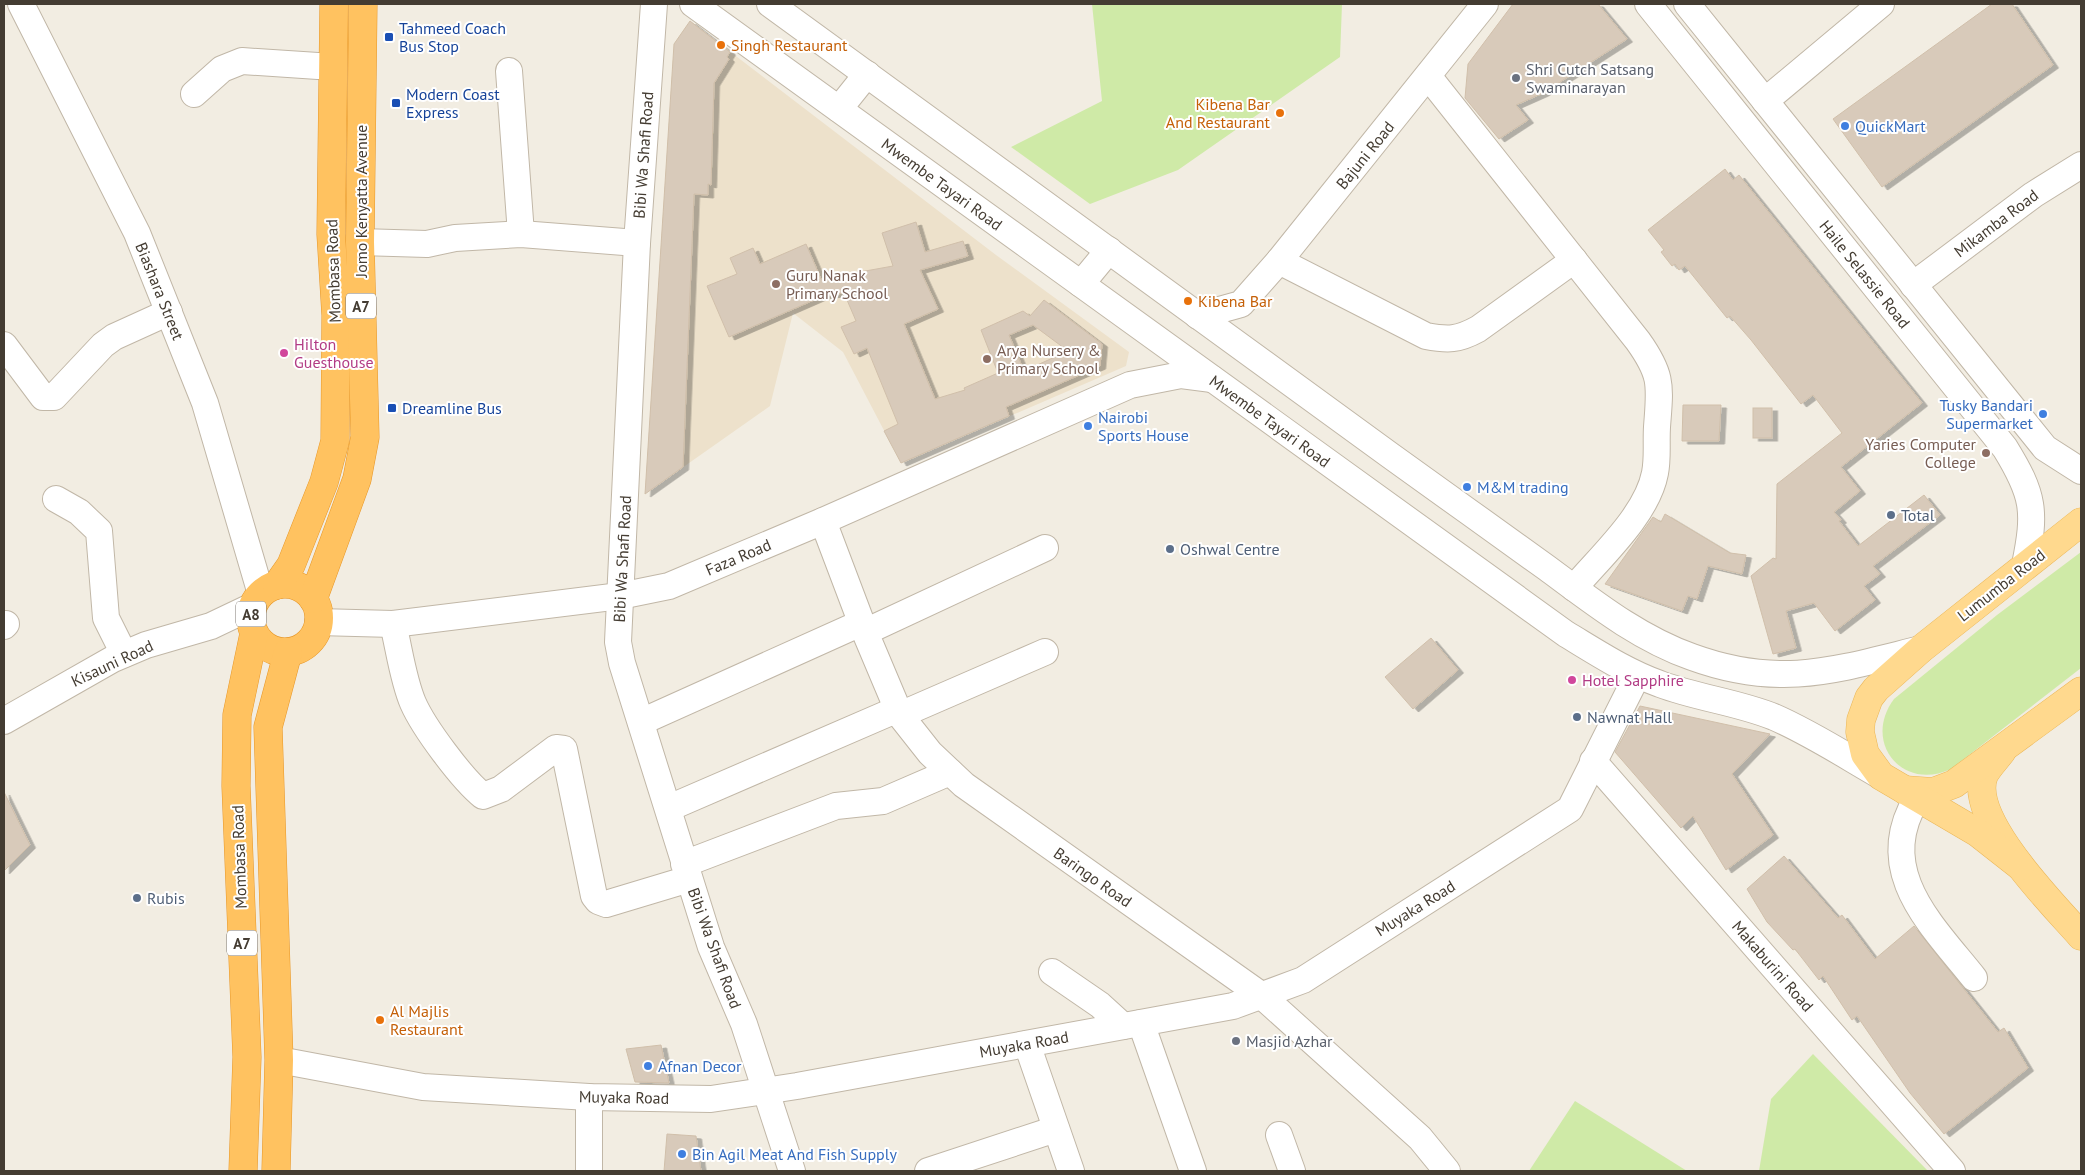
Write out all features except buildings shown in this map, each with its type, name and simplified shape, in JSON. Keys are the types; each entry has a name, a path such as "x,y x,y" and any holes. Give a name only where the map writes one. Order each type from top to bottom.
{"highway":[{"name":"Mombasa Road","path":"263,595 291,565 324,482 335,441 336,315 331,234 334,4"},
{"name":"Jomo Kenyatta Avenue","path":"288,652 299,649 308,643 315,633 316,611 363,457 365,438 360,242 363,4"},
{"name":"A8","path":"288,652 268,648 254,634 251,620 263,595 297,587 316,611"},
{"name":"Mombasa Road","path":"243,1171 247,1057 236,777 238,716 254,634"},
{"name":"Mombasa Road","path":"276,1171 279,1060 268,727 288,652"}],"main road":[{"name":"Lumumba Road","path":"1887,781 1871,765 1862,743 1860,732 1864,709 1876,689 1921,649 2081,522"},
{"path":"1887,781 1921,793 1944,789 2002,751 2081,691"},
{"path":"2002,751 1984,775 1982,788 1986,811 1999,836 2020,866 2081,936"},
{"path":"1887,781 1978,833 2020,866"}],"street":[{"name":"Biashara Street","path":"21,4 137,233 205,403 263,595"},
{"name":"Bibi Wa Shafi Road","path":"654,4 637,243 620,596 619,653 711,947 744,1024 792,1171"},
{"name":"Mwembe Tayari Road","path":"693,4 1566,634 1637,676 1689,693 1713,698 1772,716 1795,727 1887,781"},
{"path":"770,4 1237,345 1612,616 1640,634 1694,658 1750,673 1790,675 1823,672 1921,649"},
{"name":"Bajuni Road","path":"1241,304 1279,261 1485,4"},
{"name":"Haile Selassie Road","path":"1648,4 2005,448 2018,469 2032,507 2031,535 2025,565"},
{"name":"Haile Selassie Road","path":"1687,4 2045,448 2081,471"},
{"path":"1765,101 1882,4"},
{"path":"194,94 222,69 242,61 333,67"},
{"path":"510,72 521,234"},
{"path":"839,109 867,74"},
{"path":"1428,76 1653,362 1658,375 1660,392 1655,474 1648,494 1635,516 1574,588"},
{"name":"Mikamba Road","path":"1913,285 2033,195 2081,165"},
{"path":"360,242 427,244 455,238 521,234 637,243"},
{"path":"1081,284 1109,250"},
{"path":"1279,261 1426,336 1447,339 1464,337 1478,329 1574,260"},
{"path":"1198,316 1241,304 1237,345"},
{"path":"4,345 43,397 54,397 103,345 114,337 169,312"},
{"path":"1130,385 1148,363 1152,351 1142,328"},
{"path":"1130,385 1181,375 1213,379"},
{"name":"Faza Road","path":"316,611 393,624 620,596 669,586 823,521 1130,385"},
{"path":"1339,470 1363,435"},
{"path":"56,499 79,512 99,531 106,618 124,654"},
{"name":"Baringo Road","path":"823,521 863,627 899,712 930,754 964,785 1261,995 1420,1138 1447,1171"},
{"path":"640,722 1045,548"},
{"name":"Kisauni Road","path":"4,721 124,654 146,645 211,626 263,595"},
{"path":"1591,650 1612,616"},
{"path":"393,624 413,703 441,748 471,786 483,796 501,788 556,748 564,749 594,896 598,901 606,904 687,872 836,806 883,801 950,772"},
{"path":"669,808 1045,652"},
{"path":"1689,693 1694,658"},
{"name":"Muyaka Road","path":"279,1060 423,1087 589,1097 711,1099 765,1091 1233,1006 1303,980 1570,809 1637,676"},
{"name":"Makaburini Road","path":"1593,761 1952,1171"},
{"path":"1917,798 1907,815 1901,848 1907,884 1916,904 1974,978"},
{"path":"1052,972 1100,1005 1121,1026 1193,1171"},
{"path":"1027,1044 1071,1171"},
{"path":"589,1097 589,1171"},
{"path":"928,1171 1056,1129"},
{"path":"1279,1135 1292,1171"}],"shaded area":[{"name":"Guru Nanak Primary School","path":"690,21 996,255 1129,352 1126,366 901,463 843,352 793,313 770,406 645,494 674,44"}],"green space":[{"path":"1092,4 1342,4 1340,57 1178,170 1090,204 1011,147 1102,101"},
{"path":"2081,552 2081,668 1951,769 1933,774 1917,774 1903,768 1892,759 1885,746 1883,731 1885,715 1894,699 1997,615"},
{"path":"1813,1054 1928,1171 1759,1171 1771,1099"},
{"path":"1575,1101 1687,1171 1529,1171"}],"place":[{"name":"Tahmeed Coach Bus Stop","path":"389,37"},
{"name":"Singh Restaurant","path":"721,45"},
{"name":"Shri Cutch Satsang Swaminarayan","path":"1516,78"},
{"name":"Modern Coast Express","path":"396,103"},
{"name":"Kibena Bar And Restaurant","path":"1280,113"},
{"name":"QuickMart","path":"1845,126"},
{"name":"Guru Nanak Primary School","path":"776,284"},
{"name":"Kibena Bar","path":"1188,301"},
{"name":"Hilton Guesthouse","path":"284,353"},
{"name":"Arya Nursery & Primary School","path":"987,359"},
{"name":"Dreamline Bus","path":"392,408"},
{"name":"Tusky Bandari Supermarket","path":"2043,414"},
{"name":"Nairobi Sports House","path":"1088,426"},
{"name":"Yaries Computer College","path":"1986,453"},
{"name":"M&M trading","path":"1467,487"},
{"name":"Total","path":"1891,515"},
{"name":"Oshwal Centre","path":"1170,549"},
{"name":"Hotel Sapphire","path":"1572,680"},
{"name":"Nawnat Hall","path":"1577,717"},
{"name":"Rubis","path":"137,898"},
{"name":"Al Majlis Restaurant","path":"380,1020"},
{"name":"Masjid Azhar","path":"1236,1041"},
{"name":"Afnan Decor","path":"648,1066"},
{"name":"Bin Agil Meat And Fish Supply","path":"682,1154"}]}
